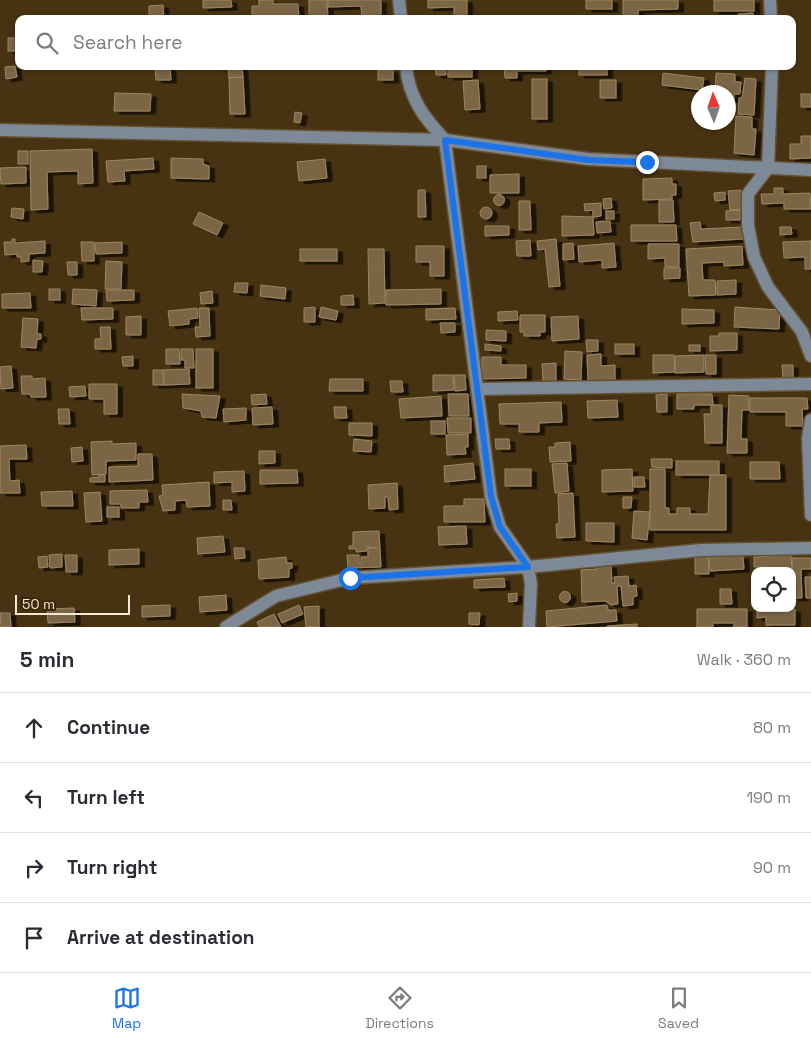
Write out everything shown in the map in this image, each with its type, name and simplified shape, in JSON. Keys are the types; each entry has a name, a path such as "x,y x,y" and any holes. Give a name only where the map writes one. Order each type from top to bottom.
{"street":[{"path":"400,0 401,15"},
{"path":"770,0 771,15"},
{"path":"406,70 408,84 425,119 445,140 491,496 500,527 528,567 531,584 529,627"},
{"path":"772,70 768,168 748,194 748,226 754,257 768,287 802,332 811,356"},
{"path":"0,130 445,140 588,160 811,170"},
{"path":"478,389 811,384"},
{"path":"811,420 808,438 811,515"},
{"path":"226,627 244,623 276,596 350,578 528,567 701,550 811,548"}],"building":[{"path":"203,0 231,0 232,7 203,8"},
{"path":"259,0 273,0 273,4 298,4 299,15 252,15 252,6 259,6"},
{"path":"309,0 327,0 328,15 309,15"},
{"path":"328,0 381,0 381,15 362,15 361,6 328,7"},
{"path":"428,0 467,0 467,15 454,15 454,7 428,8"},
{"path":"586,0 612,0 612,9 586,9"},
{"path":"623,0 678,0 678,9 638,10 638,15 623,15"},
{"path":"714,0 754,0 754,11 714,11"},
{"path":"163,5 164,15 149,15 149,6"},
{"path":"753,13 753,15 738,15"},
{"path":"8,38 15,38 15,51 8,51"},
{"path":"15,66 17,77 6,79 5,67"},
{"path":"155,70 170,70 171,80 156,80"},
{"path":"228,70 242,70 243,77 229,78"},
{"path":"378,70 393,70 393,80 378,80"},
{"path":"435,70 445,70 446,75 436,75"},
{"path":"448,70 472,70 472,77 448,77"},
{"path":"504,70 546,70 517,71 517,78 505,78"},
{"path":"579,70 607,70 607,75 579,75"},
{"path":"663,73 704,78 703,85 691,85 691,89 662,85"},
{"path":"716,73 735,74 735,82 741,82 740,94 736,94 736,85 715,85"},
{"path":"243,77 245,114 230,114 229,78"},
{"path":"745,78 756,79 754,115 738,114 739,98 742,98"},
{"path":"532,79 547,79 547,119 532,119"},
{"path":"478,80 480,109 465,110 463,81"},
{"path":"600,80 616,80 616,98 600,98"},
{"path":"115,93 151,94 150,111 114,111"},
{"path":"801,94 811,94 811,107 801,107"},
{"path":"295,112 302,113 300,123 294,122"},
{"path":"736,116 752,117 752,129 756,129 754,155 734,153"},
{"path":"801,136 811,136 811,158 790,159 790,144 801,144"},
{"path":"92,149 93,183 78,184 78,171 47,172 48,209 31,210 30,151"},
{"path":"18,151 28,151 28,164 18,164"},
{"path":"153,158 154,169 124,171 125,181 108,182 106,161"},
{"path":"171,158 203,159 203,164 209,166 209,179 171,178"},
{"path":"325,159 327,178 299,181 297,162"},
{"path":"477,166 486,166 486,178 477,178"},
{"path":"26,167 26,183 1,184 0,168"},
{"path":"519,174 519,193 490,193 490,175"},
{"path":"672,178 672,184 676,184 676,195 672,195 672,199 643,200 643,179"},
{"path":"774,188 783,188 783,194 810,193 811,209 784,209 784,203 762,204 761,194 774,194"},
{"path":"418,190 425,190 426,217 418,217"},
{"path":"741,190 742,209 730,210 728,191"},
{"path":"725,192 725,200 715,201 714,193"},
{"path":"497,195 501,195 504,200 503,204 497,205 494,202 494,198"},
{"path":"611,198 612,208 604,209 603,199"},
{"path":"659,200 673,200 674,222 659,222"},
{"path":"519,201 530,201 531,230 519,230"},
{"path":"601,203 601,216 593,217 593,210 585,211 584,204"},
{"path":"486,207 492,213 486,219 480,213"},
{"path":"12,208 24,209 23,219 11,217"},
{"path":"740,210 740,220 726,220 726,211"},
{"path":"606,211 614,211 614,219 606,219"},
{"path":"199,212 223,223 217,235 193,224"},
{"path":"562,216 593,217 594,235 562,236"},
{"path":"610,221 611,232 597,233 596,222"},
{"path":"700,222 701,229 742,227 743,239 693,242 690,223"},
{"path":"631,225 676,225 677,241 631,241"},
{"path":"485,226 509,226 509,235 485,236"},
{"path":"780,227 791,227 792,234 780,235"},
{"path":"12,239 15,239 15,243 45,241 45,253 29,254 29,261 21,262 21,257 17,257 17,254 5,255 4,242 12,242"},
{"path":"556,239 560,286 549,287 545,249 538,250 537,241"},
{"path":"530,240 531,256 517,256 516,241"},
{"path":"811,241 811,269 805,269 805,257 784,258 783,242"},
{"path":"81,242 94,242 94,261 82,261"},
{"path":"122,242 122,253 96,254 95,243"},
{"path":"573,243 574,259 563,260 563,244"},
{"path":"614,243 616,267 602,268 602,260 579,262 578,246"},
{"path":"648,244 679,244 679,267 665,267 665,258 648,259"},
{"path":"416,246 444,246 444,276 430,276 430,262 416,262"},
{"path":"742,246 743,265 724,266 724,262 702,263 703,280 715,280 716,295 689,296 686,249"},
{"path":"300,249 337,249 337,261 300,261"},
{"path":"368,249 384,249 385,303 369,304"},
{"path":"33,260 43,261 42,272 33,272"},
{"path":"106,261 122,262 121,289 105,289"},
{"path":"67,262 77,262 77,275 68,275"},
{"path":"664,268 680,268 680,278 664,279"},
{"path":"736,280 736,294 717,295 717,281"},
{"path":"235,283 248,283 247,293 234,292"},
{"path":"261,285 286,288 285,299 260,296"},
{"path":"49,289 60,289 60,300 49,300"},
{"path":"73,289 97,290 96,306 72,304"},
{"path":"441,289 441,304 386,305 386,290"},
{"path":"106,290 134,290 134,300 107,301"},
{"path":"212,291 213,303 201,304 200,293"},
{"path":"30,293 31,308 2,308 2,294"},
{"path":"353,295 354,305 341,305 341,296"},
{"path":"315,307 315,322 304,322 304,308"},
{"path":"321,307 338,311 336,320 319,317"},
{"path":"735,307 780,310 779,329 734,327"},
{"path":"81,308 113,308 113,319 82,320"},
{"path":"197,308 198,318 189,319 189,324 170,326 168,311"},
{"path":"199,308 209,308 210,336 196,337 195,327 200,327"},
{"path":"455,308 456,319 426,320 426,309"},
{"path":"682,309 714,310 714,323 682,324"},
{"path":"517,311 518,320 498,321 498,312"},
{"path":"520,315 545,315 545,332 540,332 540,336 524,336 524,332 520,332"},
{"path":"141,316 141,335 126,335 126,317"},
{"path":"578,316 579,339 552,341 551,317"},
{"path":"23,318 38,319 37,334 41,334 41,339 37,339 36,348 21,347"},
{"path":"440,323 455,323 455,332 441,333"},
{"path":"100,327 110,327 111,349 95,349 95,339 101,339"},
{"path":"486,330 506,331 506,341 486,340"},
{"path":"719,333 737,333 737,350 710,351 710,336 719,336"},
{"path":"586,340 598,340 598,351 587,352"},
{"path":"485,344 501,346 501,351 485,350"},
{"path":"615,344 634,344 634,354 615,354"},
{"path":"689,345 700,345 700,351 689,351"},
{"path":"166,349 179,349 180,364 166,364"},
{"path":"181,349 193,349 194,368 185,368 185,360 181,360"},
{"path":"196,349 213,349 213,388 196,388"},
{"path":"565,351 582,352 581,380 564,379"},
{"path":"601,354 601,366 615,365 615,381 588,382 587,355"},
{"path":"653,355 674,355 675,372 653,373"},
{"path":"704,355 704,372 675,373 675,356"},
{"path":"705,355 716,355 716,374 706,374"},
{"path":"133,356 133,366 123,366 122,357"},
{"path":"482,357 501,357 501,365 526,365 526,378 482,379"},
{"path":"556,363 556,382 543,382 542,364"},
{"path":"782,365 793,365 793,378 783,379"},
{"path":"11,366 13,388 1,389 0,367"},
{"path":"189,369 190,384 164,385 163,370"},
{"path":"153,370 163,370 164,385 153,385"},
{"path":"433,375 453,375 454,390 433,391"},
{"path":"454,375 465,375 466,390 455,391"},
{"path":"21,376 32,376 32,379 45,378 46,397 31,397 30,394 22,394"},
{"path":"330,379 363,379 363,391 329,391"},
{"path":"390,381 402,381 403,392 391,392"},
{"path":"89,384 117,384 117,414 104,414 104,399 89,399"},
{"path":"85,386 86,396 70,397 69,387"},
{"path":"182,394 220,396 216,418 202,417 201,411 183,408"},
{"path":"266,394 267,404 252,405 251,395"},
{"path":"448,394 468,394 469,416 449,416"},
{"path":"667,394 667,412 657,412 656,395"},
{"path":"677,394 712,394 713,405 694,405 694,409 677,409"},
{"path":"729,395 749,396 749,410 742,410 741,439 747,439 747,453 727,453"},
{"path":"441,396 442,416 401,418 399,399"},
{"path":"750,398 807,398 808,409 802,409 803,426 786,426 786,412 750,412"},
{"path":"617,400 618,417 588,418 587,401"},
{"path":"561,402 562,422 539,423 539,432 519,432 519,424 500,424 499,404"},
{"path":"711,405 722,405 722,443 705,443 704,414 711,414"},
{"path":"272,407 273,424 253,425 252,408"},
{"path":"334,407 346,407 347,418 335,418"},
{"path":"246,408 246,420 224,422 223,409"},
{"path":"58,409 69,409 70,424 59,424"},
{"path":"447,418 471,418 471,433 448,433"},
{"path":"431,421 445,421 445,434 431,434"},
{"path":"349,423 372,423 372,436 349,435"},
{"path":"468,434 468,447 465,447 466,454 447,455 446,435"},
{"path":"354,439 372,441 371,452 353,451"},
{"path":"495,439 509,439 510,449 496,449"},
{"path":"112,441 112,444 136,443 136,460 106,461 106,474 92,475 91,442"},
{"path":"570,442 571,461 550,462 549,447 555,447 555,443"},
{"path":"26,445 27,459 9,459 10,481 19,480 20,493 0,493 0,446"},
{"path":"82,447 83,461 72,462 71,448"},
{"path":"259,451 275,451 275,463 259,464"},
{"path":"138,454 152,454 153,480 109,482 109,467 138,466"},
{"path":"651,459 672,459 672,468 652,467"},
{"path":"676,461 719,461 719,475 676,475"},
{"path":"750,462 779,462 780,479 750,479"},
{"path":"473,463 475,479 445,482 444,466"},
{"path":"567,463 569,491 555,493 552,464"},
{"path":"505,469 531,469 531,486 505,486"},
{"path":"632,469 633,491 602,492 602,470"},
{"path":"650,469 665,469 665,508 669,508 669,514 677,514 677,508 690,508 690,514 708,514 710,475 726,475 726,530 650,530"},
{"path":"260,470 297,470 298,483 260,484"},
{"path":"244,471 245,491 232,492 232,482 214,483 214,472"},
{"path":"99,475 105,475 105,482 90,482 90,478 99,477"},
{"path":"634,477 644,477 645,487 634,487"},
{"path":"209,482 210,506 187,507 186,500 175,501 175,510 163,511 159,496 163,495 162,485"},
{"path":"397,483 398,509 389,510 388,497 385,497 385,508 369,509 368,485"},
{"path":"147,490 148,502 139,502 139,508 121,508 121,504 110,504 110,491"},
{"path":"72,491 73,506 42,506 41,492"},
{"path":"100,492 102,521 86,522 84,493"},
{"path":"573,493 575,537 557,538 556,524 559,524 558,494"},
{"path":"623,497 632,497 631,508 623,508"},
{"path":"464,499 484,499 485,522 444,522 444,506 464,506"},
{"path":"223,500 231,500 232,510 223,510"},
{"path":"107,507 119,507 119,517 107,517"},
{"path":"634,511 650,512 647,540 632,538"},
{"path":"586,523 614,523 614,542 586,541"},
{"path":"466,526 467,544 439,545 438,527"},
{"path":"379,531 381,567 348,568 347,555 359,555 359,564 361,564 361,557 368,557 368,548 377,548 367,547 367,551 356,552 356,549 349,549 349,546 353,546 353,532"},
{"path":"223,536 225,552 198,554 197,538"},
{"path":"234,548 244,548 245,558 235,559"},
{"path":"139,549 139,564 109,565 109,550"},
{"path":"62,554 62,567 50,568 49,555"},
{"path":"701,554 706,554 706,557 708,557 709,574 695,574 695,557 701,557"},
{"path":"65,555 77,555 77,572 66,572"},
{"path":"791,555 792,567 754,567 754,557"},
{"path":"47,556 48,567 39,568 38,557"},
{"path":"743,556 744,569 710,571 709,557"},
{"path":"286,557 287,563 292,563 292,568 289,569 289,577 259,579 258,560"},
{"path":"792,558 811,558 811,569 801,569 802,598 796,598 796,567 792,567"},
{"path":"597,565 611,565 612,583 615,583 614,577 628,576 629,586 636,585 637,596 633,597 633,605 623,606 621,586 617,586 618,604 611,605 605,601 582,602 581,570 597,569"},
{"path":"805,577 811,577 811,598 806,598"},
{"path":"504,578 505,587 474,588 474,580"},
{"path":"720,589 731,589 732,604 720,604"},
{"path":"565,591 571,597 565,603 559,597"},
{"path":"517,593 517,601 509,602 508,594"},
{"path":"226,595 227,610 200,612 199,597"},
{"path":"170,605 170,616 142,617 142,606"},
{"path":"299,605 303,614 282,623 278,614"},
{"path":"607,605 608,610 616,610 617,621 547,627 546,611"},
{"path":"319,606 319,627 306,627 304,607"},
{"path":"74,608 75,622 48,623 47,609"},
{"path":"697,609 747,609 747,627 734,627 734,623 713,623 713,627 697,627"},
{"path":"757,612 795,612 795,625 766,625 766,617 757,618"},
{"path":"0,613 10,613 11,627 1,627"},
{"path":"469,613 480,613 479,625 469,624"},
{"path":"274,614 281,627 259,627 257,622"},
{"path":"637,624 637,627 607,627 607,626"}],"route":[{"path":"350,578 528,567 500,527 491,496 445,140 588,160 647,162"}]}
